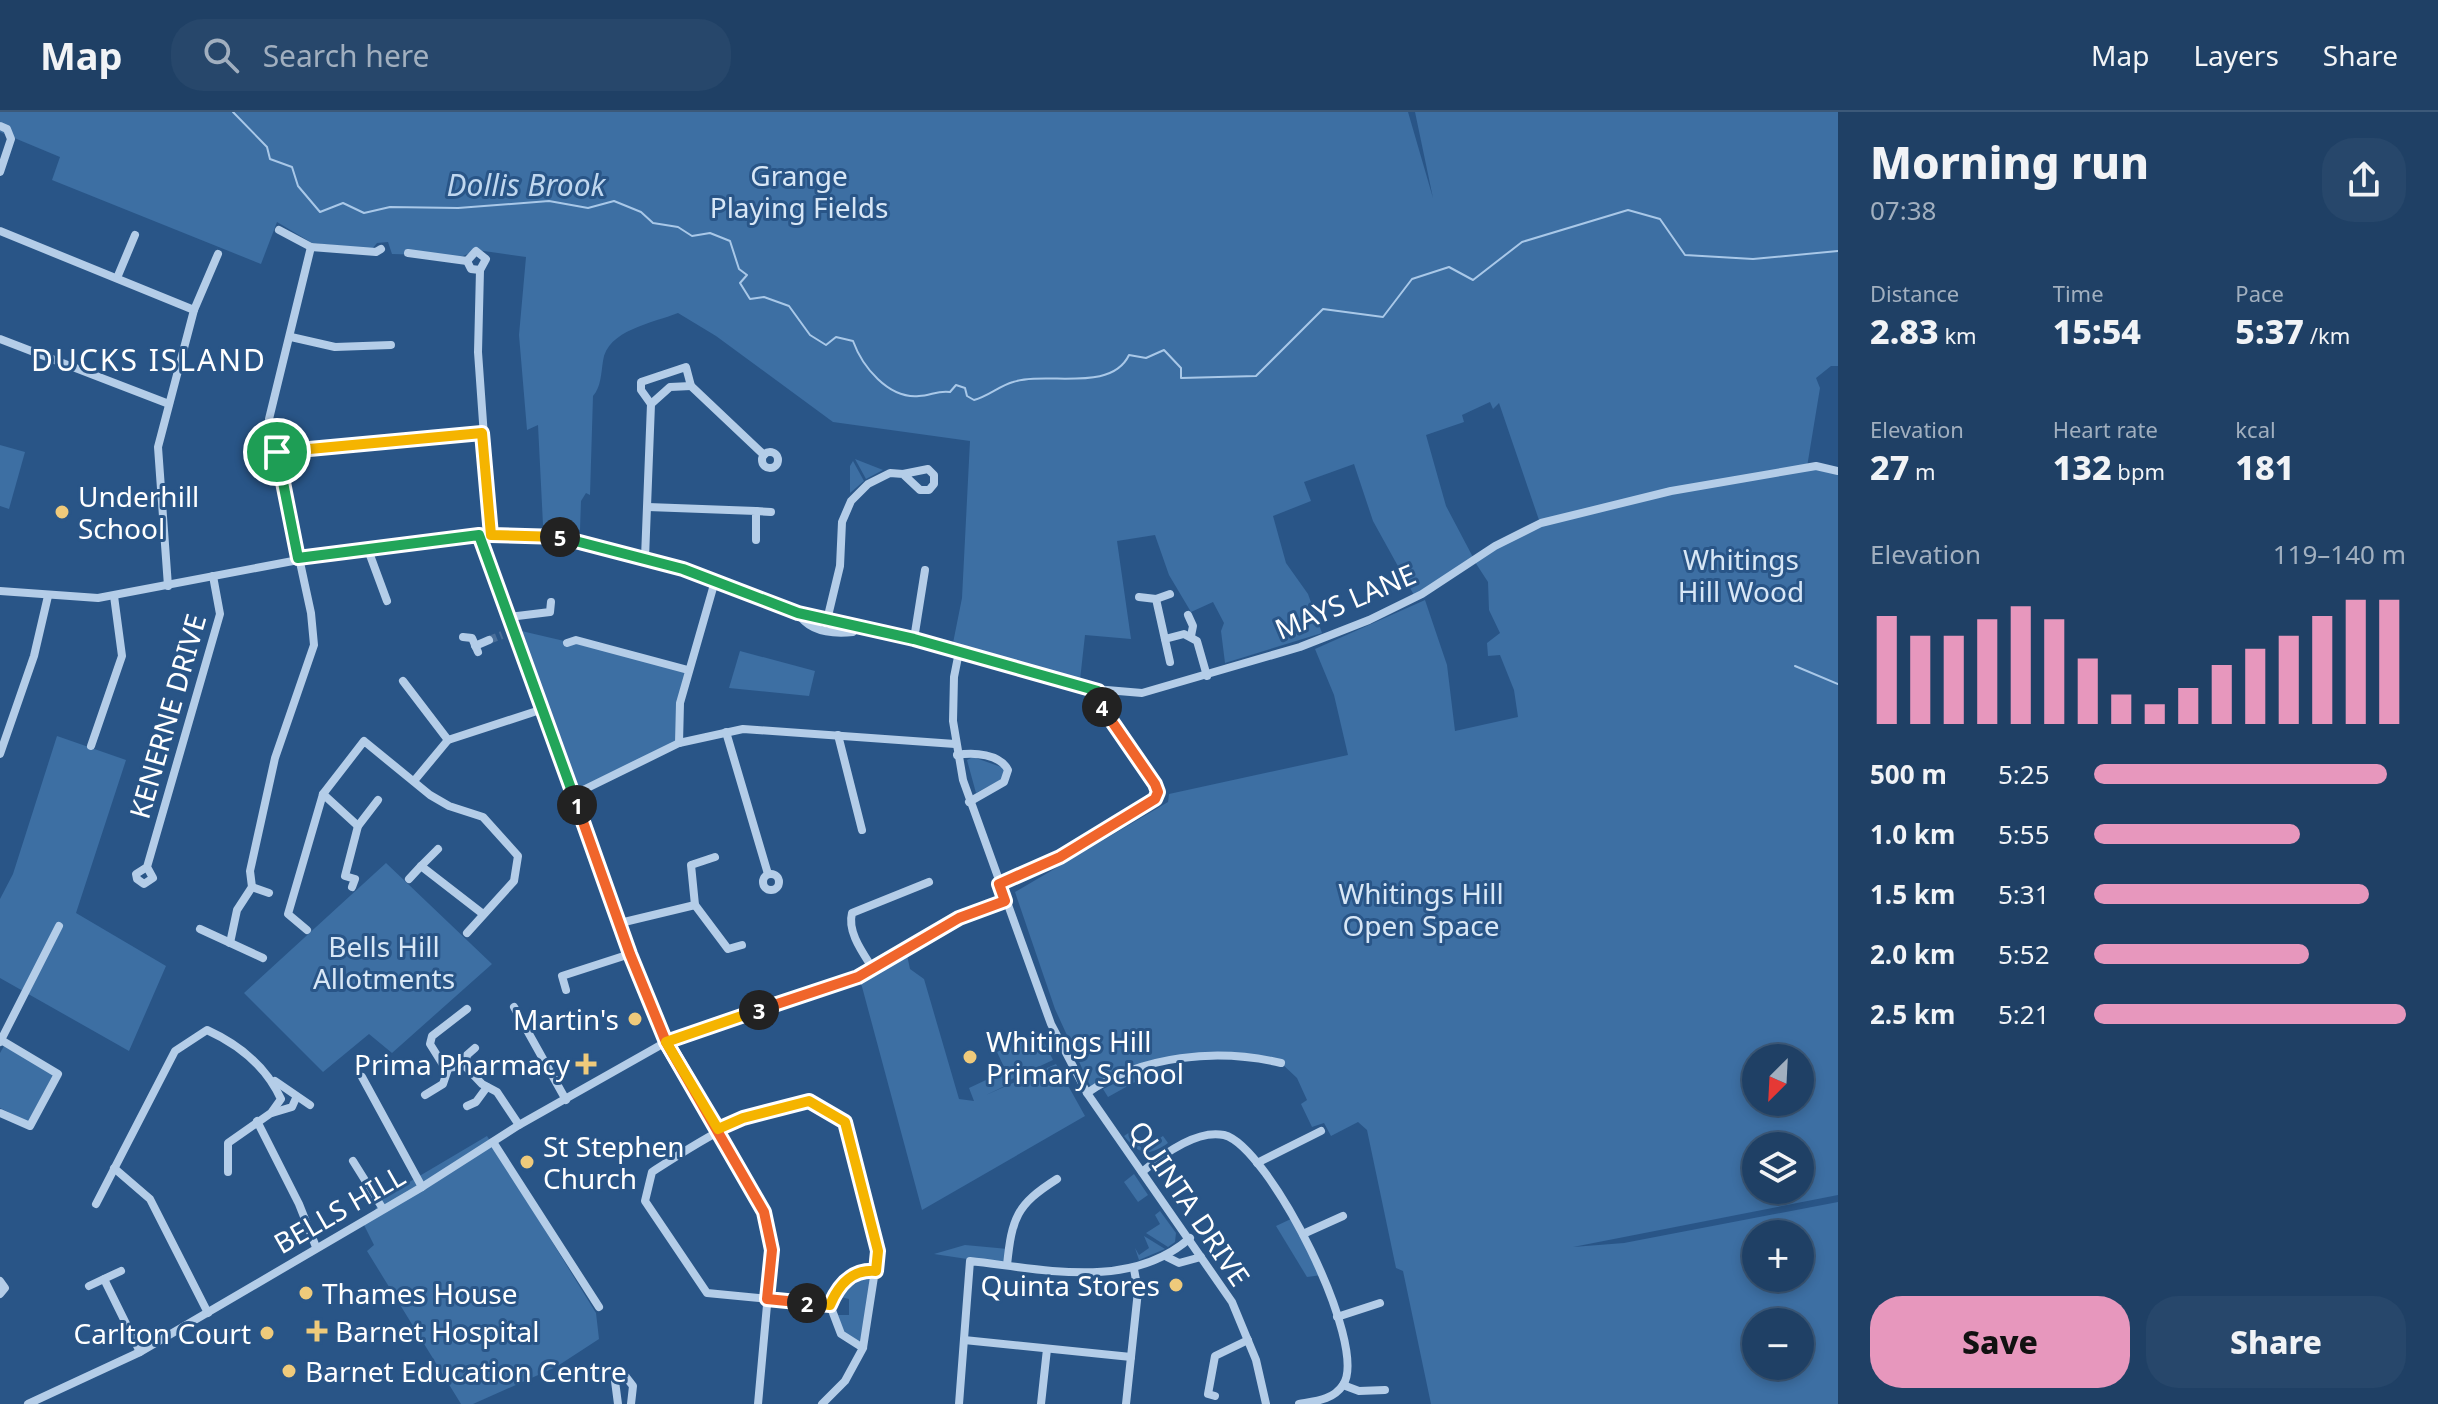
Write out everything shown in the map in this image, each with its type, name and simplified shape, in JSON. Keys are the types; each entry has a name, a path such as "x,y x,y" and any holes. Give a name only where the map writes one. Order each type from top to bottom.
{"street":[{"path":"0,126 7,129 11,139 0,172"},
{"path":"279,230 311,247 381,249"},
{"path":"0,231 194,310"},
{"path":"117,278 135,235"},
{"path":"230,943 237,910 252,887 250,871 275,758 314,645 311,613 269,419 311,247"},
{"path":"467,261 473,252 483,254 486,259 480,270 478,352 491,535"},
{"path":"408,253 467,261"},
{"path":"168,586 158,447 194,310 218,254"},
{"path":"467,261 471,269 480,270"},
{"path":"291,337 337,347 391,345"},
{"path":"0,339 169,404"},
{"path":"645,558 651,404 641,390 641,382 683,365 691,377 691,386"},
{"path":"651,404 670,387 691,386 764,455"},
{"path":"277,452 482,433"},
{"name":"MAYS LANE","path":"0,591 48,596 114,596 367,547 479,535 563,537 645,558 798,613 914,639 1098,691 1149,693 1312,643 1369,620 1422,594 1495,546 1541,523 1697,486 1816,466 1838,471"},
{"path":"827,620 840,566 842,522 848,506 859,492 878,478 903,474"},
{"path":"648,507 771,512"},
{"path":"756,511 756,540"},
{"path":"479,535 540,710 630,954 666,1042 764,1212 772,1250 758,1404"},
{"path":"367,547 387,601"},
{"path":"914,639 925,570"},
{"name":"KENERNE DRIVE","path":"147,867 220,614 213,576"},
{"path":"679,743 680,703 715,581"},
{"path":"1139,597 1156,599 1170,594"},
{"path":"0,754 34,656 48,596"},
{"path":"91,746 122,649 114,596"},
{"path":"1156,599 1170,662"},
{"path":"509,617 550,612 551,602"},
{"name":"MAYS LANE","path":"798,613 803,621 828,632 853,632 859,625"},
{"path":"1188,615 1193,626 1191,636 1201,649 1207,676"},
{"path":"502,635 514,630"},
{"path":"1165,639 1191,636"},
{"path":"463,637 472,638 476,649 489,640"},
{"path":"567,643 576,640 688,670"},
{"name":"QUINTA DRIVE","path":"959,652 954,677 957,755 969,802 1051,1024 1087,1093 1232,1302 1248,1340 1266,1404"},
{"path":"403,681 448,740"},
{"path":"999,884 1060,857 1157,797 1155,784 1100,704 1098,691"},
{"path":"414,781 448,740 540,710"},
{"path":"573,795 679,743 726,732 764,728 955,744"},
{"path":"726,732 768,874"},
{"path":"838,735 862,830"},
{"path":"307,930 288,914 323,794 364,741 449,806 483,817 518,856 514,881 467,933"},
{"path":"957,755 989,757 1003,762 1008,770 1004,782 969,802"},
{"path":"323,794 358,826"},
{"path":"352,887 355,879 345,876 358,826 378,800"},
{"path":"409,879 438,849"},
{"path":"715,857 691,865 695,905 728,949 742,945"},
{"path":"421,866 483,914"},
{"path":"873,969 860,949 850,921 852,913 929,882"},
{"path":"252,887 269,893"},
{"name":"BELLS HILL","path":"28,1404 140,1352 422,1187 519,1125 666,1042 845,981 873,969 959,918 1005,901"},
{"path":"620,923 695,905"},
{"path":"0,1113 30,1126 58,1074 1,1041 59,926"},
{"path":"200,929 263,958"},
{"path":"566,990 562,976 630,954"},
{"path":"514,1007 566,1100"},
{"path":"465,1066 448,1069 439,1063 430,1040 467,1009"},
{"path":"96,1204 175,1051 207,1030 235,1043 271,1078 310,1105"},
{"path":"465,1066 467,1055 475,1048"},
{"path":"1087,1093 1117,1074 1147,1065 1226,1055 1281,1063"},
{"path":"465,1066 487,1087 497,1092 519,1125"},
{"path":"425,1095 443,1084 448,1069"},
{"path":"362,1077 422,1187"},
{"path":"271,1078 281,1099 271,1113"},
{"path":"467,1106 476,1102 487,1087"},
{"path":"228,1172 228,1143 271,1113 292,1107 296,1098"},
{"path":"822,1404 845,1381 863,1348 878,1251 843,1118 809,1101 743,1118 718,1129 652,1172 645,1201 707,1293 830,1305"},
{"path":"257,1121 299,1204 316,1247"},
{"path":"1257,1163 1321,1131"},
{"path":"1142,1172 1157,1160 1204,1136 1222,1135 1234,1139 1257,1163 1303,1234 1337,1317 1349,1360 1343,1385 1329,1399 1299,1404"},
{"path":"493,1142 599,1307"},
{"path":"353,1161 383,1209"},
{"path":"114,1168 150,1199 208,1313"},
{"path":"1007,1265 1011,1230 1022,1205 1057,1179"},
{"path":"1303,1234 1343,1216"},
{"path":"959,1404 970,1261 1100,1273 1134,1269 1167,1257 1190,1238"},
{"path":"1167,1257 1179,1263 1201,1257"},
{"path":"1126,1404 1138,1291 1134,1269"},
{"path":"863,1348 841,1334 830,1305 842,1282 866,1270 876,1271"},
{"path":"89,1286 121,1271"},
{"path":"104,1279 140,1352"},
{"path":"0,1281 5,1288 0,1294"},
{"path":"1337,1317 1380,1303"},
{"path":"964,1340 1131,1357"},
{"path":"1215,1396 1208,1394 1215,1356 1248,1340"},
{"path":"1041,1404 1047,1349"},
{"path":"618,1404 615,1381 626,1377 633,1386 631,1404"},
{"path":"1343,1385 1359,1391 1385,1390"}],"green space":[{"path":"0,112 1408,112 1433,198 1415,112 1838,112 1838,366 1831,366 1816,378 1820,388 1807,467 1838,470 1838,1195 1814,1200 1814,1132 1742,1132 1742,1204 1792,1204 1573,1247 1624,1243 1742,1220 1742,1292 1814,1292 1814,1220 1744,1220 1838,1202 1838,1404 1431,1404 1403,1271 1396,1268 1367,1130 1358,1122 1331,1136 1324,1123 1312,1127 1301,1104 1307,1100 1297,1078 1281,1063 1249,1056 1147,1065 1092,1090 1055,1009 1015,892 1168,802 1169,794 1348,755 1334,695 1315,649 1425,600 1447,665 1455,731 1518,717 1514,690 1500,655 1488,656 1487,643 1500,633 1489,610 1488,582 1475,562 1415,597 1373,521 1354,464 1304,482 1311,501 1273,516 1286,563 1308,594 1322,633 1225,663 1221,631 1224,623 1213,602 1191,612 1169,575 1155,535 1117,541 1131,639 1085,635 1080,680 953,643 962,598 970,441 833,422 716,336 678,313 633,329 606,350 599,384 593,396 590,495 586,493 581,501 580,530 543,525 538,425 527,430 519,335 526,257 477,250 463,256 392,254 388,242 377,243 372,249 312,243 277,222 261,264 52,180 60,157 0,132","holes":["1490,402 1493,409 1499,403 1540,523 1475,561 1446,506 1426,435 1464,422 1462,415"]},
{"path":"0,445 25,452 9,509 0,506"},
{"path":"855,459 883,470 866,479"},
{"path":"853,461 864,481 850,493 850,466"},
{"path":"513,629 688,670 679,743 573,795"},
{"path":"740,651 815,671 809,696 729,688"},
{"path":"57,736 126,760 76,913 166,966 129,1051 0,978 0,899 13,874"},
{"path":"973,757 1004,768 1004,778 976,793 967,760"},
{"name":"Bells Hill Allotments","path":"386,863 492,964 392,1053 369,1034 323,1072 244,993"},
{"path":"907,955 910,969 924,979 959,1099 974,1101 969,1088 1003,1072 1009,1084 986,1095 1056,1064 1085,1116 922,1210 861,983"},
{"path":"1039,1032 1053,1060 1010,1080 997,1052"},
{"path":"4,1046 54,1073 28,1122 0,1108 0,1053"},
{"path":"1134,1074 1135,1082 1108,1097 1103,1089"},
{"path":"1130,1132 1142,1149 1163,1136 1168,1143 1144,1152 1124,1136"},
{"path":"487,1136 596,1313 599,1339 556,1367 473,1404 461,1404 367,1251 374,1245 364,1225 384,1197"},
{"path":"1134,1174 1148,1195 1138,1202 1124,1182"},
{"path":"1160,1211 1176,1233 1175,1242 1168,1247 1146,1233 1160,1224 1155,1215"},
{"path":"1293,1218 1322,1275 1307,1277 1276,1226"},
{"path":"1144,1236 1165,1249 1139,1260 1135,1248 1139,1255 1149,1248"},
{"path":"965,1245 1008,1249 1007,1265 934,1254"},
{"path":"869,1274 872,1278 862,1340 857,1342 843,1333 836,1315 849,1315 849,1299 837,1296 851,1279"}],"waterway":[{"name":"Dollis Brook","path":"233,112 267,147 270,159 292,167 298,186 320,212 343,203 364,213 390,207 458,208 549,201 588,208 614,201 641,212 653,223 678,227 692,236 710,233 730,241 739,269 747,275 740,283 750,299 764,297 789,306 810,335 826,345 836,337 853,341 863,361 878,379 887,387 908,396 950,392 956,385 965,388 967,396 974,400 1027,379 1077,379 1108,374 1120,367 1129,355 1146,358 1164,350 1181,368 1181,378 1256,376 1323,309 1383,317 1412,279 1449,267 1473,280 1522,242 1628,210 1660,219 1685,255 1753,259 1838,251"},
{"path":"1795,666 1838,684"}],"tunnel":[{"path":"489,640 502,635"}],"place":[{"name":"Underhill School","path":"62,512"},
{"name":"Martin's","path":"635,1019"},
{"name":"Whitings Hill Primary School","path":"970,1057"},
{"name":"Prima Pharmacy","path":"586,1064"},
{"name":"St Stephen Church","path":"527,1162"},
{"name":"Quinta Stores","path":"1176,1285"},
{"name":"Thames House","path":"306,1293"},
{"name":"Barnet Hospital","path":"317,1331"},
{"name":"Carlton Court","path":"267,1333"},
{"name":"Barnet Education Centre","path":"289,1371"}],"district":[{"name":"DUCKS ISLAND","path":"149,359"}],"route":[{"path":"277,452 298,558 479,535 540,710 652,1010 666,1042 764,1212 772,1250 767,1299 830,1305 842,1282 866,1270 876,1271 878,1251 843,1118 809,1101 743,1118 718,1129 666,1042 858,977 959,918 1005,901 999,884 1060,857 1152,802 1157,797 1158,789 1100,704 1098,691 914,639 798,613 699,574 584,542 563,537 491,535 482,433 277,452"}],"park label":[{"name":"Grange Playing Fields","path":"799,191"},
{"name":"Whitings Hill Wood","path":"1741,575"},
{"name":"Whitings Hill Open Space","path":"1421,909"}]}
